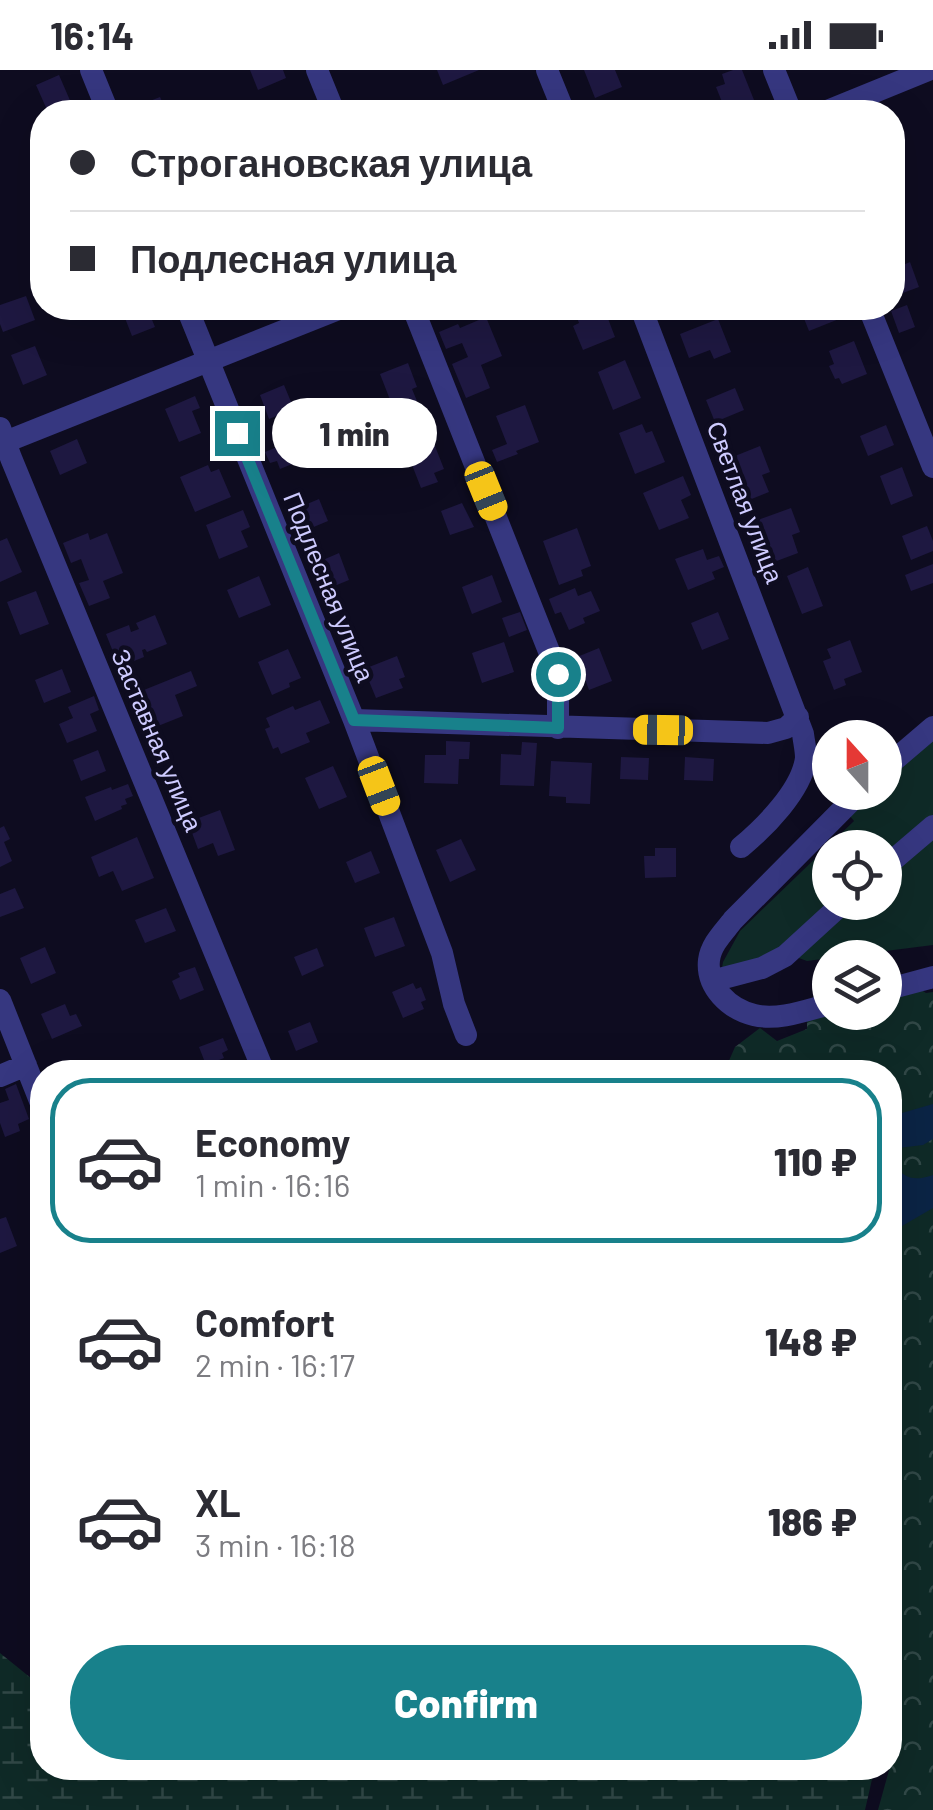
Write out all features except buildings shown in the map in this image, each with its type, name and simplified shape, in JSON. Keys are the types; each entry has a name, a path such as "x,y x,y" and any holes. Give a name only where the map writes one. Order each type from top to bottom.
{"street":[{"path":"90,70 103,100"},
{"path":"317,70 329,100"},
{"path":"547,70 559,100"},
{"path":"774,70 786,100"},
{"path":"854,100 928,70"},
{"name":"Подлесная улица","path":"192,320 354,720 442,952 454,1004 466,1034"},
{"path":"2,438 311,320"},
{"path":"418,320 558,674 558,728"},
{"name":"Светлая улица","path":"646,320 798,716 806,756 801,775 763,829 741,846"},
{"path":"874,320 933,467"},
{"name":"Заставная улица","path":"2,438 259,1060"},
{"path":"354,720 768,733 786,728 798,716"},
{"path":"902,753 933,727"},
{"path":"812,1008 776,1016 753,1015 728,1004 716,991 709,959 717,940 733,920 842,810"},
{"path":"902,852 933,826"},
{"path":"712,981 762,968 785,956 824,920"},
{"path":"902,985 933,977"},
{"path":"0,1000 30,1075"},
{"path":"0,1076 26,1065"}],"green space":[{"path":"933,734 933,945 902,949 902,940 812,940 812,960 782,952 721,974 723,962 740,931 812,862 812,920 902,920 902,830 845,830 854,821 849,815 853,810 902,810 902,760"},
{"path":"917,987 926,993 933,992 933,1810 878,1810 886,1780 902,1780 902,1060 729,1060 735,1047 760,1028 777,1041 807,1029 807,1012 812,1012 812,1030 902,1030 902,991"},
{"path":"0,1653 30,1677 30,1780 872,1780 865,1810 0,1810"}],"water":[{"path":"933,1104 933,1139 923,1145 902,1148 902,1113"},
{"path":"902,1173 920,1178 933,1175 933,1208 902,1226"}],"route":[{"path":"237,433 354,720 558,728 558,674"}]}
